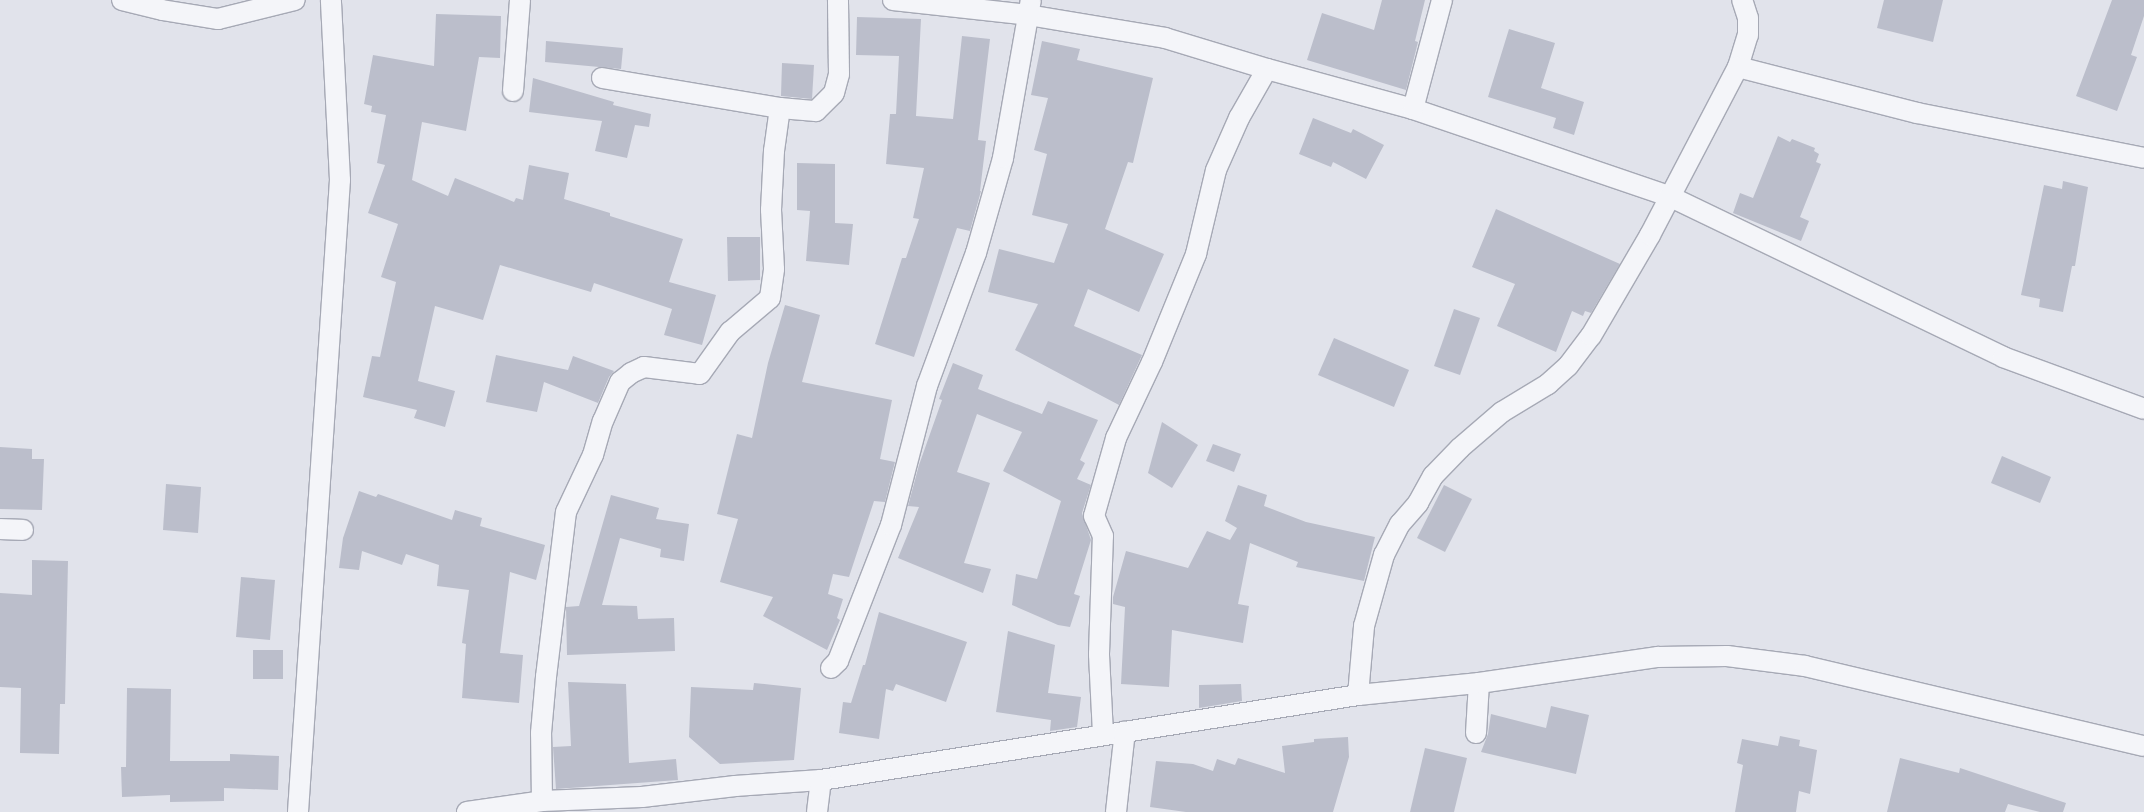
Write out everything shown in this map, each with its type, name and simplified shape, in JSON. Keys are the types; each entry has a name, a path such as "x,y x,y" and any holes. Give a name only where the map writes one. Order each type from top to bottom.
{"street":[{"path":"122,0 162,10 218,19 295,0"},
{"path":"298,812 340,180 330,0"},
{"path":"513,91 520,0"},
{"path":"602,78 780,108 816,110 834,93 838,74 838,0"},
{"path":"893,0 1029,7 1165,38 1413,109 1669,196 2003,357 2144,409"},
{"path":"1413,109 1442,0"},
{"path":"1358,695 1364,626 1384,554 1400,524 1418,503 1432,476 1460,448 1502,412 1548,384 1568,366 1591,336 1650,235 1738,67 1748,35 1748,18 1742,0"},
{"path":"831,668 838,661 892,525 927,386 976,252 1003,158 1029,7"},
{"path":"1738,67 1917,113 2144,158"},
{"path":"1103,734 1099,654 1103,536 1094,516 1116,438 1152,362 1196,254 1216,170 1239,118 1268,69"},
{"path":"542,801 541,733 544,696 566,512 593,455 602,421 620,382 631,373 644,367 700,374 730,332 770,298 774,269 771,210 774,151 780,108"},
{"path":"0,529 23,530"},
{"path":"467,812 542,801 642,797 735,786 821,780 1358,695 1479,683 1658,657 1727,656 1805,666 2144,746"},
{"path":"1476,733 1479,683"},
{"path":"1116,812 1125,731"},
{"path":"817,812 821,780"}],"building":[{"path":"1382,0 1425,0 1415,41 1418,42 1406,90 1307,60 1322,13 1374,30"},
{"path":"1884,0 1943,0 1933,42 1877,28"},
{"path":"2112,0 2144,0 2144,16 2131,55 2137,57 2117,111 2076,96"},
{"path":"436,14 501,16 500,58 479,57 466,131 422,122 412,180 448,196 455,178 514,202 516,198 523,200 529,165 569,173 564,199 683,239 669,282 716,295 702,345 664,335 672,309 594,283 591,292 500,265 483,320 435,306 418,381 455,391 445,427 414,418 417,410 363,397 372,356 380,357 396,282 381,277 398,224 368,213 385,165 377,163 386,115 371,112 372,106 364,104 373,55 434,66"},
{"path":"857,17 921,19 916,116 953,119 962,36 990,39 978,140 986,141 981,191 970,231 957,228 914,357 875,344 902,258 906,258 919,219 913,218 924,168 886,164 890,114 896,114 899,56 856,55"},
{"path":"1509,29 1555,43 1541,88 1584,102 1574,135 1553,128 1556,118 1488,97"},
{"path":"546,41 623,48 621,69 545,62"},
{"path":"1042,41 1080,49 1077,60 1153,78 1133,163 1128,162 1105,229 1164,254 1139,312 1088,289 1074,326 1142,355 1119,405 1015,350 1038,304 988,292 999,249 1054,263 1068,224 1032,215 1047,154 1034,150 1048,98 1031,95"},
{"path":"782,63 814,65 812,99 781,96"},
{"path":"533,78 614,102 613,105 651,114 649,127 635,125 627,158 595,151 602,121 529,112"},
{"path":"1313,118 1351,133 1353,129 1384,145 1366,179 1333,162 1331,167 1299,154"},
{"path":"1778,136 1790,142 1792,139 1815,148 1814,151 1819,154 1816,162 1821,164 1800,217 1809,221 1801,241 1733,213 1740,193 1753,198"},
{"path":"797,163 835,164 835,223 853,224 849,265 806,261 810,211 797,210"},
{"path":"2063,181 2088,187 2075,266 2072,266 2063,312 2039,307 2040,299 2021,295 2044,185 2062,189"},
{"path":"1496,209 1620,264 1591,313 1585,311 1583,316 1572,311 1556,352 1497,326 1515,284 1472,267"},
{"path":"727,237 760,237 760,280 728,281"},
{"path":"785,305 820,315 802,382 892,400 880,459 895,462 885,502 874,501 849,577 833,574 828,594 843,599 837,618 840,620 827,650 763,616 773,597 720,582 738,519 717,514 737,434 752,438 768,363"},
{"path":"1454,309 1480,318 1460,375 1434,366"},
{"path":"1334,338 1409,370 1394,407 1318,375"},
{"path":"496,355 568,370 573,356 614,371 609,377 598,403 544,382 537,412 486,402"},
{"path":"953,363 983,375 978,389 1042,414 1048,401 1098,420 1080,460 1085,463 1077,479 1091,485 1082,513 1091,540 1074,594 1080,596 1070,627 1058,625 1012,605 1016,574 1037,579 1061,501 1003,471 1022,432 977,414 957,472 990,483 964,563 991,569 983,593 898,558 919,507 908,506 919,465 942,400 939,399"},
{"path":"1162,422 1198,445 1172,488 1148,473"},
{"path":"1213,444 1241,454 1234,472 1206,461"},
{"path":"0,447 32,449 32,459 44,459 42,510 0,509"},
{"path":"2002,456 2051,477 2040,503 1991,483"},
{"path":"166,484 201,487 198,533 163,530"},
{"path":"1238,485 1267,495 1264,506 1306,522 1375,537 1364,581 1296,567 1298,562 1250,543 1238,604 1249,606 1243,643 1172,630 1169,687 1121,684 1125,607 1113,604 1113,597 1126,551 1188,568 1207,531 1230,540 1237,528 1225,521"},
{"path":"1444,485 1472,499 1445,552 1417,538"},
{"path":"359,491 376,497 378,494 452,520 455,510 482,518 480,526 545,545 536,580 510,572 500,653 523,655 519,703 462,698 466,644 462,643 469,590 437,586 439,565 406,554 402,565 362,551 359,570 339,568 343,538"},
{"path":"611,495 659,508 656,519 689,524 684,561 660,557 661,549 620,538 602,605 637,606 638,619 674,618 675,651 567,655 566,607 579,606"},
{"path":"32,560 68,561 65,704 60,704 59,754 20,753 21,688 0,687 0,593 32,595"},
{"path":"241,577 275,580 270,640 236,637"},
{"path":"879,612 967,642 946,702 896,684 893,691 886,689 879,739 839,733 843,702 851,703 863,665 865,665"},
{"path":"1008,631 1055,645 1048,693 1081,697 1077,727 1050,731 1051,720 996,712"},
{"path":"253,650 283,650 283,679 253,679"},
{"path":"568,682 626,684 629,763 676,759 678,780 556,789 553,747 571,746"},
{"path":"754,683 801,688 794,760 720,764 689,737 691,687 753,690"},
{"path":"1241,684 1242,701 1199,708 1199,685"},
{"path":"127,688 171,689 170,761 230,761 230,754 279,756 278,790 224,788 224,801 170,802 170,795 122,797 121,767 126,767"},
{"path":"1551,706 1589,715 1576,774 1481,752 1488,734 1491,714 1546,728"},
{"path":"1780,736 1800,740 1799,746 1817,750 1810,794 1799,791 1796,812 1735,812 1743,765 1737,763 1742,739 1778,746"},
{"path":"1348,737 1349,757 1333,812 1186,812 1150,807 1156,761 1193,764 1213,771 1217,759 1235,765 1238,758 1285,773 1282,746 1314,742 1314,739"},
{"path":"1425,748 1467,758 1454,812 1410,812"},
{"path":"1900,758 1959,773 1960,768 2066,803 2063,812 2040,812 2008,804 2005,812 1887,812"}]}
